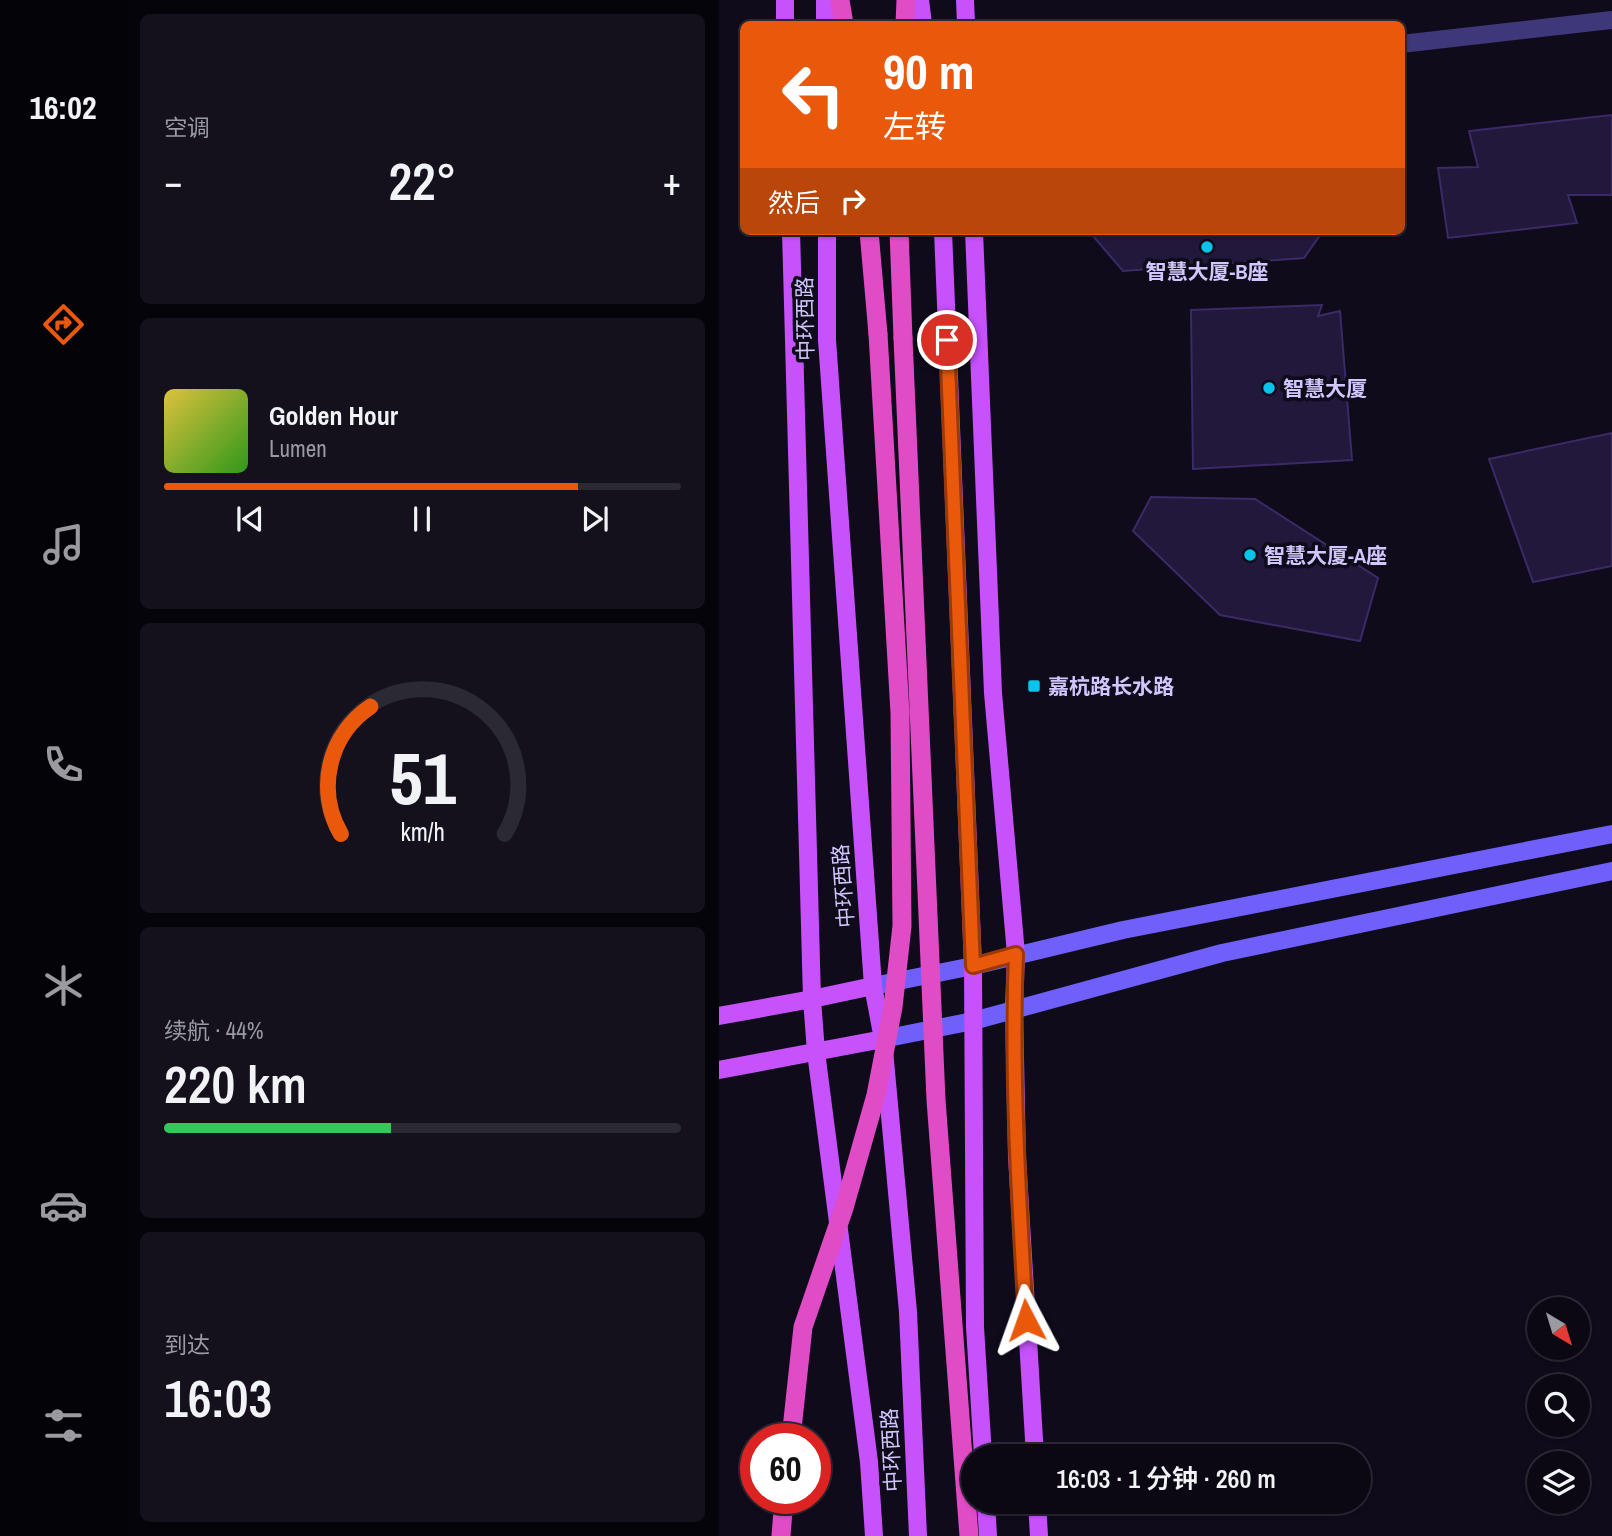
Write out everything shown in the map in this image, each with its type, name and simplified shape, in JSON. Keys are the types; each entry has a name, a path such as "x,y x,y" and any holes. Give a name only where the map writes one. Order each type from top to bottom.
{"highway":[{"path":"840,0 844,21"},
{"path":"905,21 906,0"},
{"path":"793,1423 803,1327 844,1208 877,1095 893,1007 902,926 900,713 878,334 869,235"},
{"path":"899,235 936,1100 969,1536"},
{"path":"781,1536 783,1514"}],"main road":[{"path":"785,0 785,21"},
{"path":"825,0 825,21"},
{"path":"920,0 923,21"},
{"path":"965,0 966,21"},
{"path":"791,235 812,999 816,1052 869,1462 874,1536"},
{"name":"中环西路","path":"827,235 827,340 873,986 883,1040 908,1312 918,1536"},
{"path":"943,235 973,966 975,1327 982,1444"},
{"path":"974,235 993,693 1016,954 1014,1008 1017,1157 1034,1444"},
{"path":"719,1016 973,966 1123,930 1612,834"},
{"path":"719,1070 973,1021 1222,953 1612,871"},
{"path":"987,1514 988,1536"},
{"path":"1038,1514 1039,1536"}],"street":[{"path":"1405,44 1612,20"}],"building":[{"path":"1612,115 1612,195 1568,195 1577,223 1448,238 1438,168 1478,167 1469,131"},
{"name":"智慧大厦-B座","path":"1320,235 1304,258 1123,271 1093,236"},
{"name":"智慧大厦","path":"1322,305 1318,316 1340,311 1352,460 1193,469 1191,310"},
{"path":"1612,433 1612,566 1533,582 1489,459"},
{"name":"智慧大厦-A座","path":"1151,497 1255,499 1378,578 1360,641 1220,615 1133,531"}],"place":[{"name":"智慧大厦-B座","path":"1207,247"},
{"name":"智慧大厦","path":"1269,388"},
{"name":"智慧大厦-A座","path":"1250,555"},
{"name":"嘉杭路长水路","path":"1034,686"}],"route":[{"path":"947,340 973,966 1016,954 1014,1008 1017,1157 1026,1320"}]}
